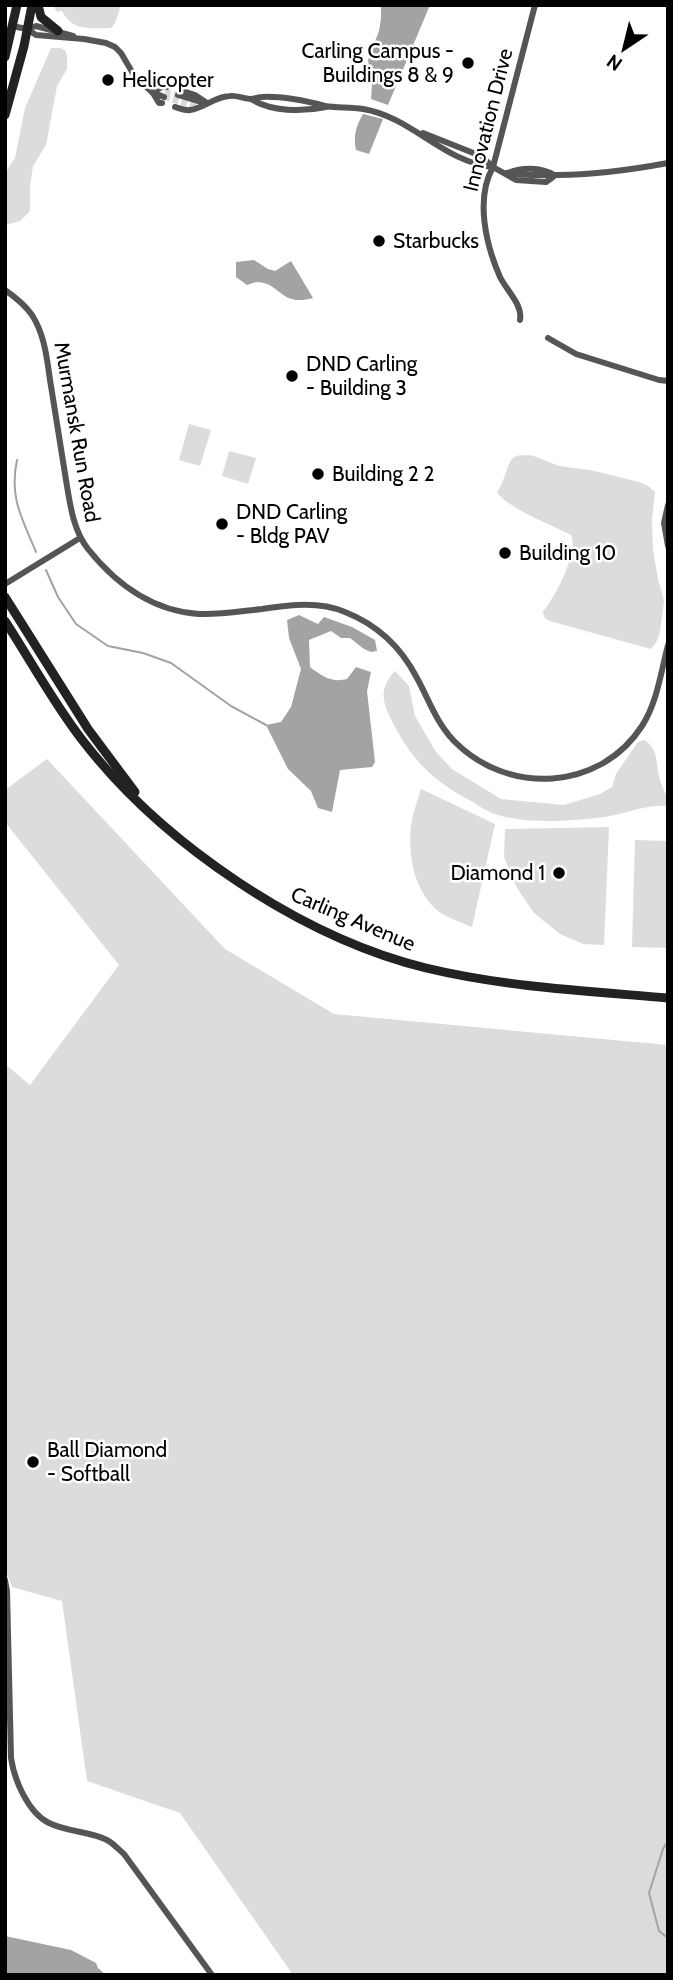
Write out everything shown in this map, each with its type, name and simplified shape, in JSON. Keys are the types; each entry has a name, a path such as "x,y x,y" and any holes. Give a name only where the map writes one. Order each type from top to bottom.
{"main road":[{"path":"5,57 17,5"},
{"path":"5,114 32,5"},
{"path":"38,5 41,17 58,31"},
{"name":"Carling Avenue","path":"5,597 88,729 129,785 172,832"},
{"name":"Carling Avenue","path":"5,621 67,720 124,788 148,812 226,874 285,911 380,953 465,977 668,998"}],"street":[{"name":"Innovation Drive","path":"520,320 520,310 501,279 492,256 486,234 485,195 535,5"},
{"path":"12,26 27,29 36,35 84,39 115,47 135,77 152,92 159,103 164,95 152,92"},
{"path":"27,29 36,26 84,39"},
{"path":"179,93 206,103"},
{"path":"175,107 189,111 230,96 366,109 418,132 455,156 493,167 516,180 545,182 554,175"},
{"path":"506,173 518,169 546,170 554,175 606,173 668,163"},
{"name":"Murmansk Run Road","path":"5,290 32,314 43,338 69,502 80,538 102,566 119,582 147,600 174,610 208,614 322,604 344,611 369,623 388,637 407,659 435,716 452,739 479,761 513,775 551,779 575,776 597,768 622,751 647,718 668,645"},
{"path":"548,338 576,354 668,381"},
{"path":"668,505 664,523 668,546"},
{"path":"5,584 80,538"},
{"path":"5,1580 10,1758 14,1777 43,1820 108,1840 124,1854 212,1975"}],"shaded area":[{"path":"53,5 121,5 111,28 96,28 71,23 62,11 57,12"},
{"path":"381,5 430,5 388,105 371,99 372,84 368,60 379,31"},
{"path":"51,48 65,50 67,69 57,86 46,145 33,166 30,211 20,221 5,225 5,173 15,158 25,108"},
{"path":"363,114 383,119 369,154 356,150 355,145 356,131"},
{"path":"254,260 275,271 291,261 313,298 294,300 266,284 257,282 247,285 236,277 236,262"},
{"path":"189,424 211,430 200,466 179,460"},
{"path":"229,451 256,458 248,484 222,476"},
{"path":"531,455 559,466 590,470 639,482 655,492 653,550 664,601 660,632 651,649 552,622 544,617 543,612 554,596 569,563 573,543 571,535 520,510 497,492 513,458"},
{"path":"299,615 318,624 324,617 352,627 375,640 377,651 364,649 350,638 341,638 331,631 309,640 310,667 323,676 336,680 347,679 356,667 371,672 367,691 375,762 372,767 340,770 332,812 318,808 311,791 288,769 266,725 281,722 291,707 301,669 289,638 287,620"},
{"path":"395,671 409,686 415,716 436,752 452,769 501,799 564,805 600,794 612,787 616,774 638,742 644,740 654,751 660,780 665,793 668,793 668,806 563,821 533,821 489,812 437,779 418,761 401,738 387,710 384,697 386,685"},
{"path":"47,759 225,949 334,1014 668,1045 668,1975 293,1975 180,1813 87,1781 62,1601 12,1587 5,1569 5,1064 30,1085 119,965 5,822 5,790"},
{"path":"421,789 495,824 472,927 449,918 430,903 415,875 410,841 412,820"},
{"name":"Diamond 1","path":"609,827 604,945 583,944 560,934 534,913 517,888 504,857 505,829"},
{"path":"635,840 668,841 668,948 632,947"},
{"path":"5,1936 71,1950 96,1963 106,1975 5,1975"}],"waterway":[{"path":"17,460 16,497 36,552"},
{"path":"46,570 58,597 76,624 108,646 143,653 171,663 231,706 266,725"},
{"path":"668,1841 649,1893 659,1931 668,1938"}],"tunnel":[{"path":"165,92 178,95"},
{"path":"164,97 191,105 206,103"}],"place":[{"name":"Carling Campus - Buildings 8 & 9","path":"468,63"},
{"name":"Helicopter","path":"108,80"},
{"name":"Starbucks","path":"379,241"},
{"name":"DND Carling - Building 3","path":"292,376"},
{"name":"Building 2 2","path":"318,474"},
{"name":"DND Carling - Bldg PAV","path":"222,524"},
{"name":"Building 10","path":"505,553"},
{"name":"Diamond 1","path":"559,873"},
{"name":"Ball Diamond - Softball","path":"33,1462"}]}
